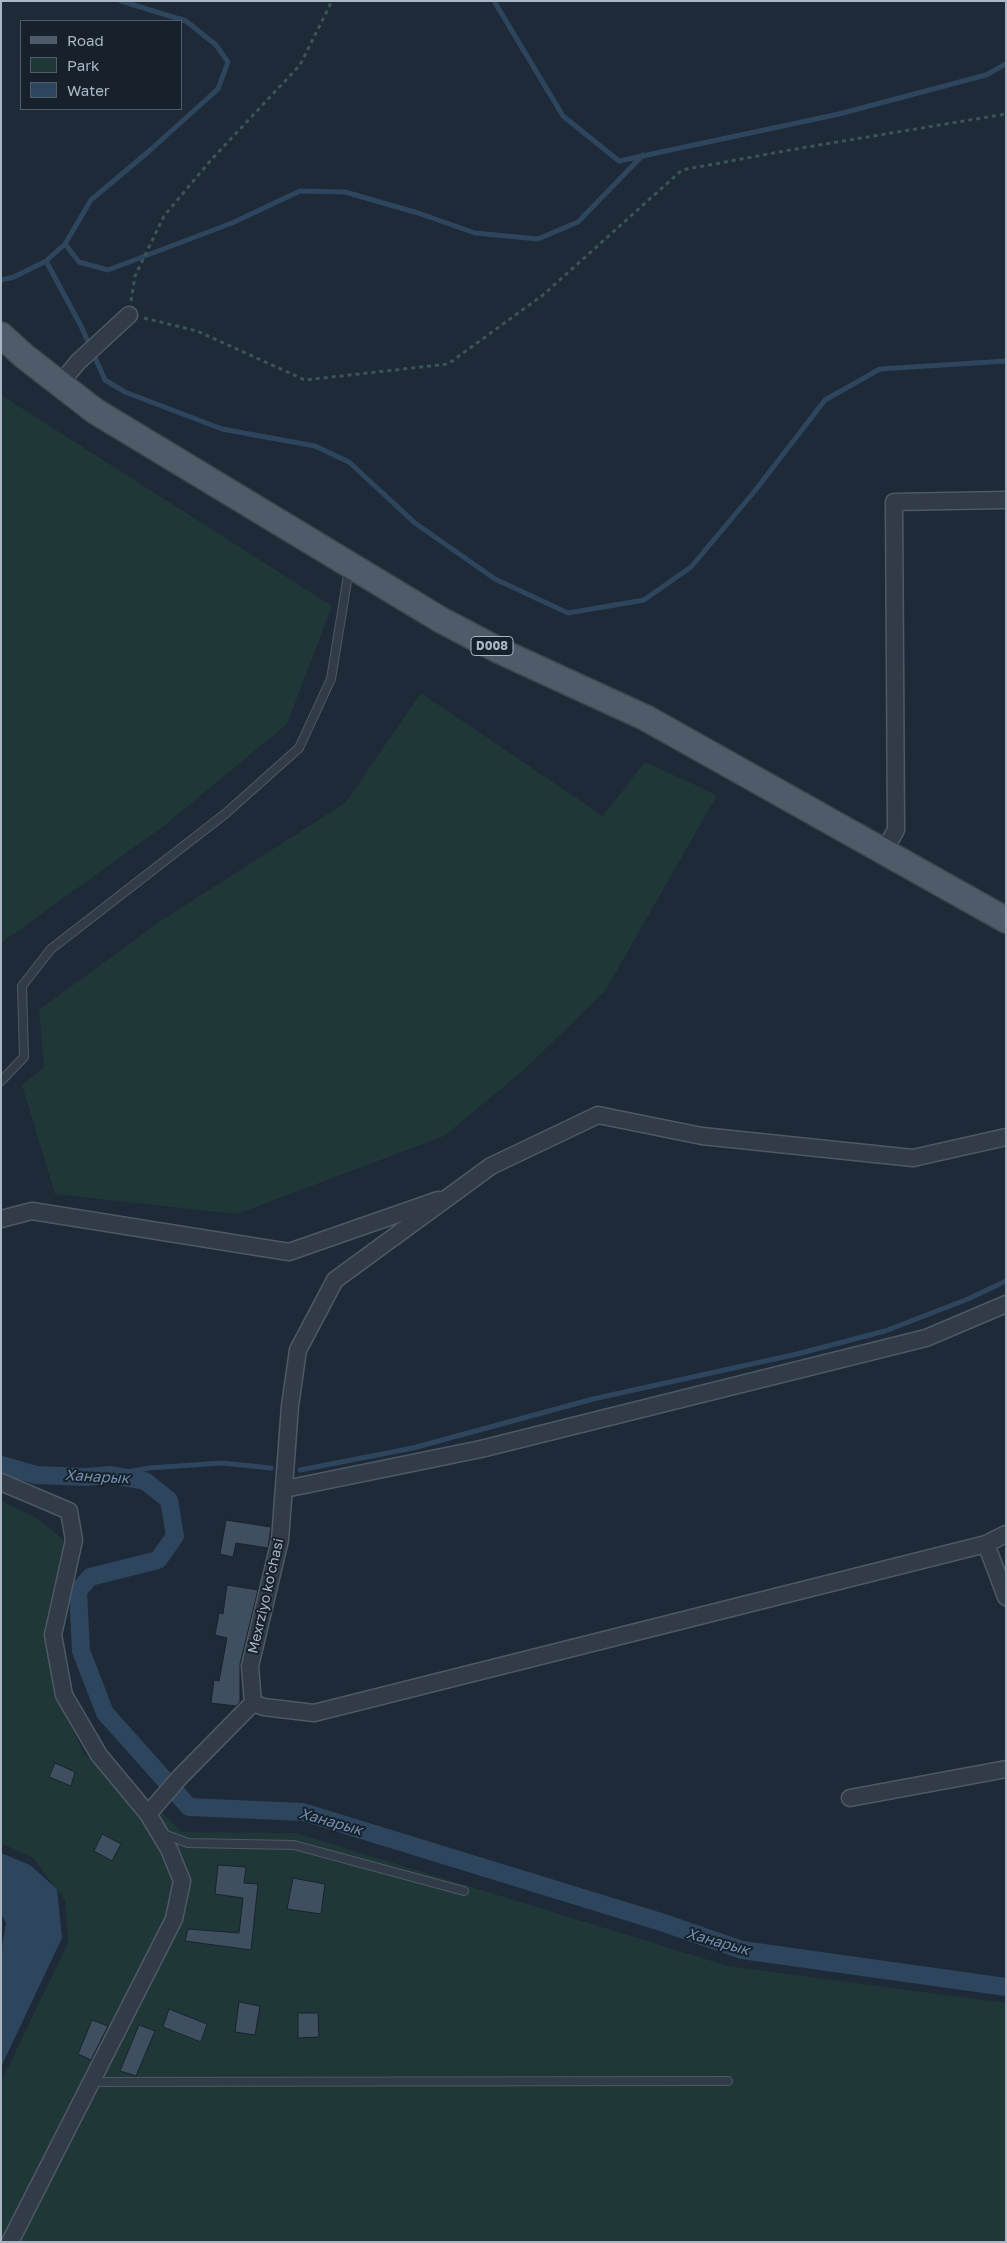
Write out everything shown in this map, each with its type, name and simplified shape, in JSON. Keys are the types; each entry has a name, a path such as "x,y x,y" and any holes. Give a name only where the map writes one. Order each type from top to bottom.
{"main road":[{"name":"D008","path":"1,335 59,385 133,435 441,620 500,650 646,718 1006,920"}],"street":[{"path":"59,385 78,362 125,320"},
{"path":"884,851 896,830 894,502 1006,500"},
{"name":"Mexrziyo ko'chasi","path":"253,1703 250,1666 280,1540 290,1406 298,1350 335,1280 492,1166 598,1115 702,1136 913,1158 1006,1137"},
{"path":"1,1219 32,1211 289,1252 456,1193"},
{"path":"285,1489 481,1449 926,1338 1006,1304"},
{"path":"1,1482 19,1488 69,1511 74,1540 53,1635 64,1695 99,1755 148,1814 169,1849 182,1881 174,1919 10,2242"},
{"path":"148,1814 180,1777 253,1703 264,1708 314,1713 986,1544 1006,1534"},
{"path":"986,1544 1006,1598"},
{"path":"850,1798 1006,1769"}],"lane":[{"path":"1,1081 24,1057 22,986 51,949 225,814 299,748 331,679 350,564"},
{"path":"159,1833 188,1843 294,1845 464,1891"},
{"path":"92,2082 728,2081"}],"path":[{"path":"332,1 300,65 211,160 164,216 135,276 125,320 196,331 305,380 448,364 543,295 682,170 1006,114"}],"green space":[{"path":"1,395 332,606 287,724 165,825 1,943"},
{"path":"421,693 603,816 645,762 717,795 605,991 526,1068 444,1136 237,1214 55,1194 22,1085 44,1067 39,1010 159,922 345,803"},
{"path":"1,1501 37,1518 64,1540 44,1631 56,1691 84,1755 126,1777 181,1832 296,1833 728,1966 1006,2003 1006,2242 1,2242 1,2082 68,1943 65,1900 33,1858 1,1843"}],"water":[{"path":"1,1853 30,1865 57,1889 62,1938 1,2067 1,1953 6,1923 1,1914"}],"building":[{"path":"226,1520 271,1527 268,1548 236,1543 233,1557 220,1554"},
{"path":"227,1585 258,1590 240,1664 240,1702 236,1706 211,1703 214,1680 219,1681 227,1638 215,1635 219,1613 223,1614"},
{"path":"55,1763 75,1772 71,1786 49,1777"},
{"path":"102,1834 121,1844 112,1861 94,1851"},
{"path":"218,1865 246,1867 244,1883 258,1884 251,1950 185,1941 188,1929 239,1933 243,1898 215,1894"},
{"path":"293,1878 325,1884 321,1914 287,1909"},
{"path":"239,2002 260,2006 255,2035 235,2032"},
{"path":"169,2009 207,2024 201,2042 163,2027"},
{"path":"298,2013 318,2013 319,2037 298,2038"},
{"path":"92,2020 108,2026 91,2060 78,2054"},
{"path":"139,2025 155,2031 136,2076 120,2071"}],"waterway":[{"path":"1,280 14,277 46,261 65,244 91,200 218,89 228,62 216,45 186,21 121,1"},
{"path":"494,1 563,116 619,161 839,114 986,75 1006,64"},
{"path":"65,244 79,262 108,270 232,223 300,191 345,192 418,213 475,233 538,239 578,222 643,155"},
{"path":"46,261 81,326 105,380 125,392 222,429 315,446 349,462 415,523 495,579 568,613 644,600 691,567 754,492 825,400 880,369 1006,361"},
{"path":"300,1470 413,1448 593,1399 797,1354 885,1331 968,1299 1006,1281"},
{"path":"111,1475 149,1468 222,1463 271,1468"},
{"name":"Ханарык","path":"1,1465 36,1475 85,1477 111,1475 145,1481 169,1500 175,1536 158,1560 90,1577 78,1591 81,1651 105,1713 189,1807 303,1812 661,1922 742,1950 1006,1987"}]}
